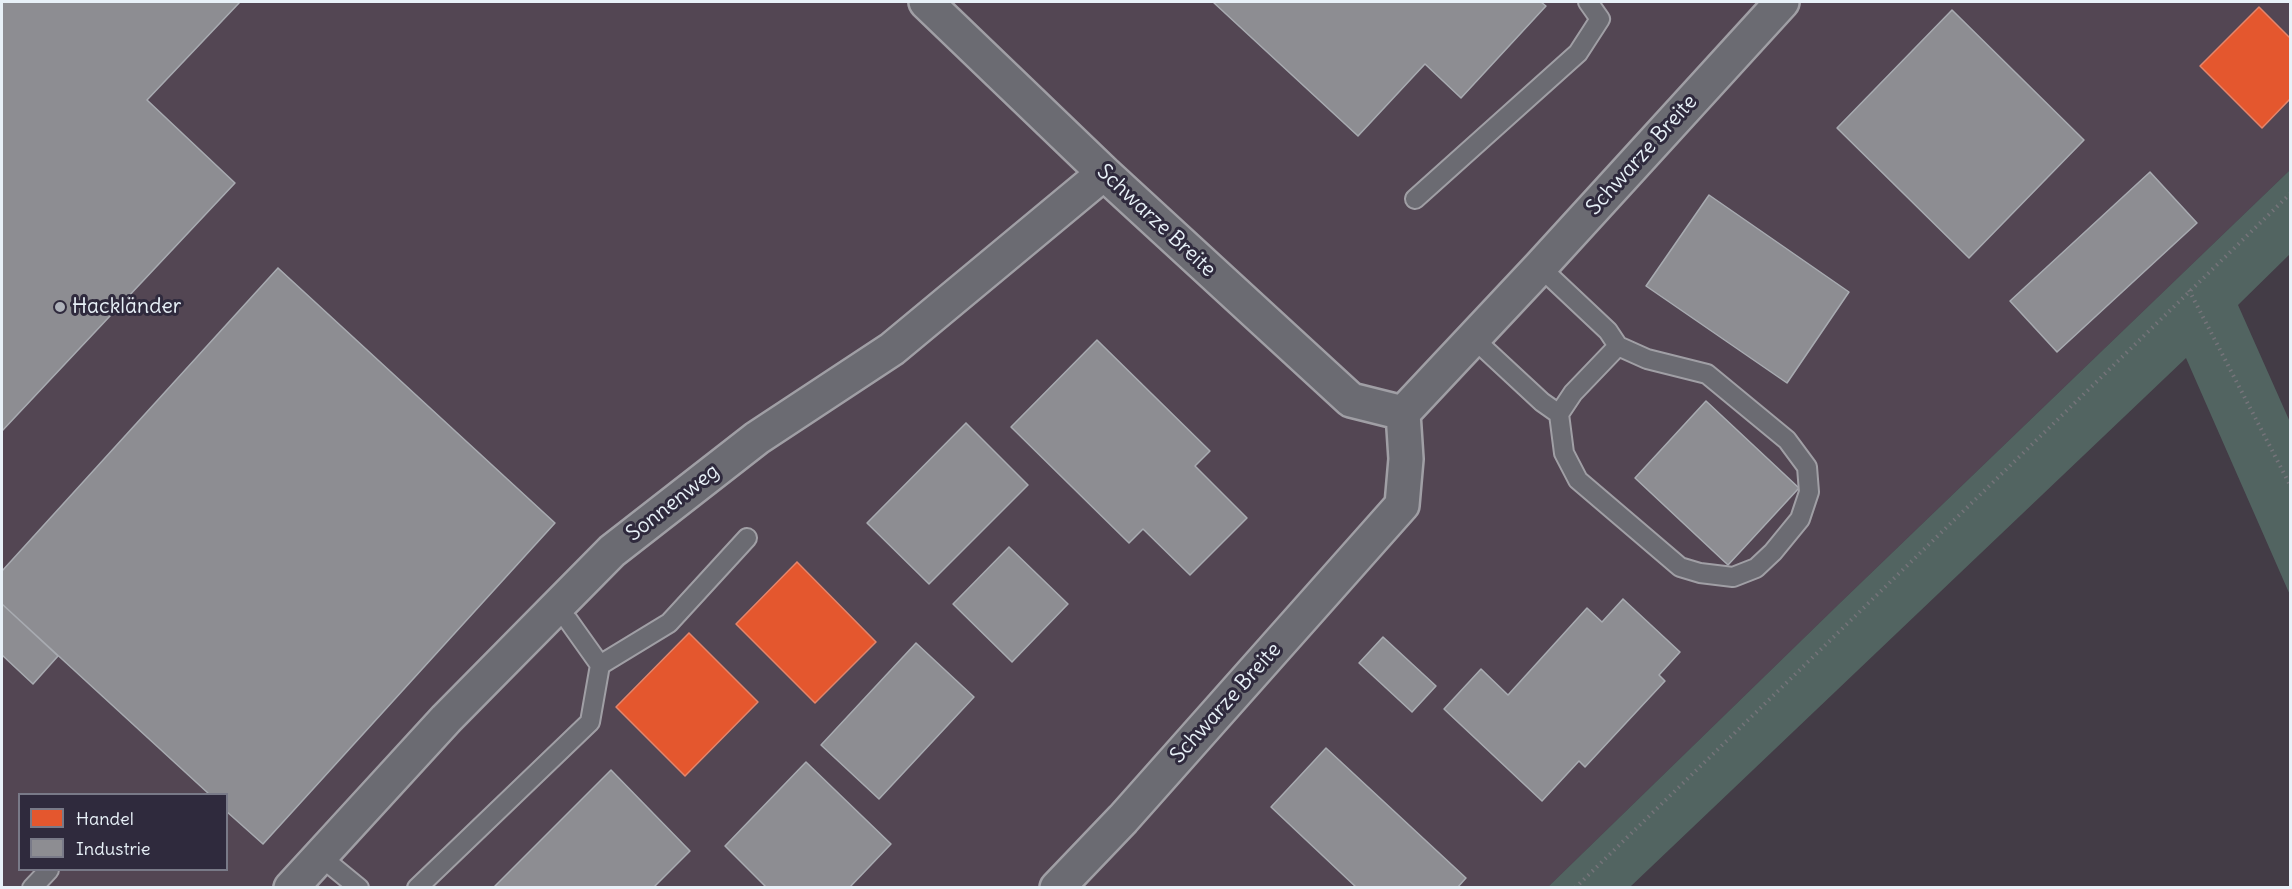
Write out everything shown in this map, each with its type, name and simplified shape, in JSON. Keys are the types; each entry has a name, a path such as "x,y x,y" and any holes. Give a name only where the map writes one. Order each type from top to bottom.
{"street":[{"name":"Schwarze Breite","path":"926,2 1104,173 1351,400 1403,413"},
{"name":"Schwarze Breite","path":"1057,888 1123,819 1402,505 1406,459 1403,413 1782,2"},
{"name":"Sonnenweg","path":"291,888 446,719 612,551 757,438 892,349 1104,173"}],"lane":[{"path":"1415,199 1578,53 1600,20 1588,2"},
{"path":"1540,267 1600,324 1618,346 1647,359 1707,374 1788,440 1807,467 1809,492 1800,519 1773,552 1756,568 1733,577 1701,573 1680,567 1578,480 1564,453 1559,414 1573,393 1618,346"},
{"path":"1473,338 1542,402 1559,414"},
{"path":"600,665 669,622 747,538"},
{"path":"417,888 590,722 600,665 568,620"},
{"path":"320,856 358,888"},
{"path":"32,888 48,871"}],"path":[{"path":"1575,888 2290,194"},
{"path":"2189,290 2290,485"}],"shaded area":[{"path":"2,2 2290,2 2290,170 1548,887 2,888"},
{"path":"2290,170 2290,254 2238,305 2290,422 2290,595 2186,358 1630,887 1548,887 1841,602"}],"building: Handel":[{"path":"2259,7 2290,38 2290,99 2262,128 2200,66"},
{"path":"797,562 876,642 815,703 736,624"},
{"path":"689,633 758,702 685,776 616,707"}],"building: Industrie":[{"name":"Hackländer","path":"2,2 240,2 147,100 235,183 2,431"},
{"path":"1213,2 1541,2 1546,6 1461,98 1425,64 1358,136"},
{"path":"1952,10 2084,140 1969,258 1837,128"},
{"path":"2150,172 2197,223 2057,352 2010,301"},
{"path":"1709,195 1849,292 1787,383 1646,286"},
{"path":"278,268 555,523 263,844 228,813 228,793 208,793 2,604 2,571"},
{"path":"1097,340 1210,451 1195,466 1247,518 1190,575 1143,529 1129,543 1011,427"},
{"path":"1706,401 1799,488 1728,565 1635,478"},
{"path":"966,423 1028,485 929,584 867,523"},
{"path":"1009,547 1068,604 1012,662 953,604"},
{"path":"1623,599 1680,652 1659,675 1665,681 1585,767 1579,761 1542,801 1444,709 1481,669 1508,695 1587,608 1602,622"},
{"path":"2,604 58,656 33,684 2,655"},
{"path":"1383,637 1436,686 1412,712 1359,663"},
{"path":"916,643 974,697 879,799 821,745"},
{"path":"1326,748 1466,878 1457,888 1357,888 1271,807"},
{"path":"806,762 891,844 849,888 767,888 725,846"},
{"path":"611,770 690,851 653,888 493,888"}],"place":[{"name":"Hackländer","path":"60,307"}]}
